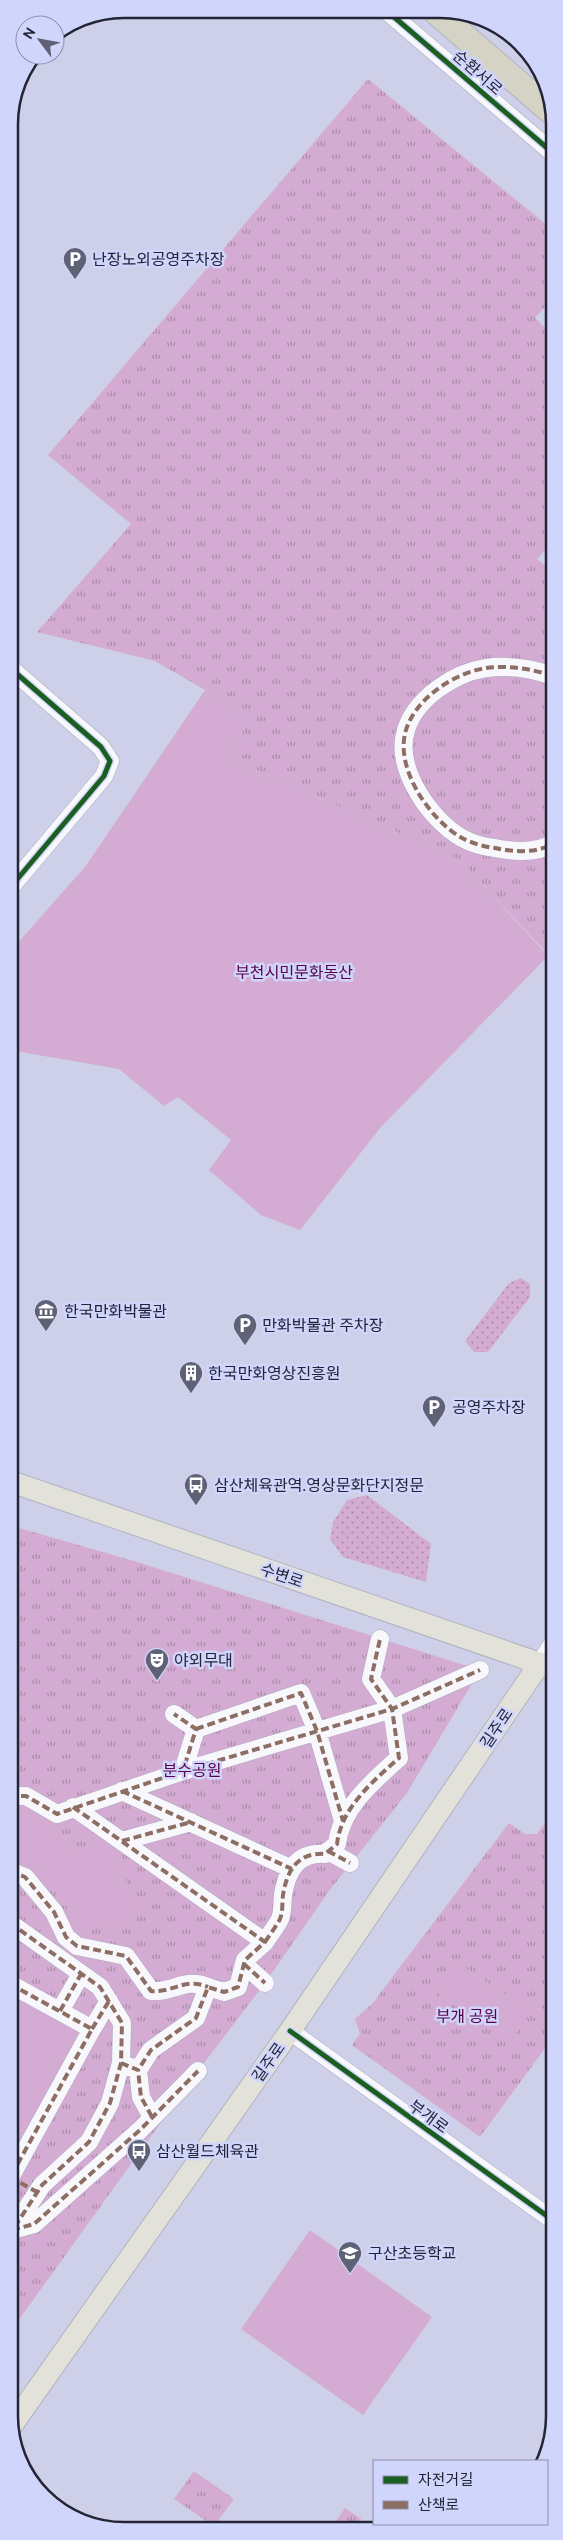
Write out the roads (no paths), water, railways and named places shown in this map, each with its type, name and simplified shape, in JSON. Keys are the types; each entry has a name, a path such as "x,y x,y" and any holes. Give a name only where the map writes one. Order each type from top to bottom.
{"highway":[{"path":"443,18 544,107"}],"main road":[{"name":"수변로","path":"18,1484 545,1665"},
{"name":"길주로","path":"18,2417 545,1668"}],"street":[{"name":"순환서로","path":"401,18 546,147"},
{"path":"546,674 516,667 486,668 455,678 430,695 417,710 406,731 404,755 421,799 439,820 463,838 490,848 520,853 546,845"},
{"path":"18,675 102,747 110,761 104,776 18,878"},
{"path":"18,1874 25,1877 54,1912 66,1937 78,1946 98,1952 126,1956 151,1991 164,1992 183,1984 197,1982 224,1992 238,1987 245,1960 265,1942 281,1918 284,1894 292,1869 298,1861 312,1853 325,1854 337,1844 339,1827 370,1783 399,1758 392,1708 371,1679 380,1639"},
{"path":"18,1796 26,1796 57,1814 73,1806 122,1790 392,1708 480,1670"},
{"path":"196,1729 301,1693 317,1731 343,1821"},
{"path":"174,1714 196,1729"},
{"path":"183,1771 196,1729"},
{"path":"122,1790 292,1869"},
{"path":"73,1806 265,1942"},
{"path":"122,1841 191,1822"},
{"path":"328,1851 350,1864"},
{"path":"18,1929 100,1987 122,2023 120,2063 110,2102 89,2142 42,2185 18,2221"},
{"path":"244,1964 266,1983"},
{"path":"60,2012 81,1974"},
{"path":"152,2117 141,2097 138,2070 151,2050 196,2018 208,1987"},
{"path":"18,1988 92,2029"},
{"path":"18,2163 109,2001"},
{"name":"부개로","path":"290,2031 545,2215"},
{"path":"120,2063 138,2070"},
{"path":"18,2230 34,2224 152,2117 198,2071"},
{"path":"18,2182 37,2192"}],"place":[{"name":"난장노외공영주차장","path":"75,280"},
{"name":"한국만화박물관","path":"46,1332"},
{"name":"만화박물관 주차장","path":"245,1346"},
{"name":"한국만화영상진흥원","path":"191,1394"},
{"name":"공영주차장","path":"434,1428"},
{"name":"삼산체육관역.영상문화단지정문","path":"196,1506"},
{"name":"야외무대","path":"157,1681"},
{"name":"삼산월드체육관","path":"139,2172"},
{"name":"구산초등학교","path":"350,2274"}],"park label":[{"name":"부천시민문화동산","path":"294,972"},
{"name":"분수공원","path":"192,1770"},
{"name":"부개 공원","path":"467,2016"}]}
